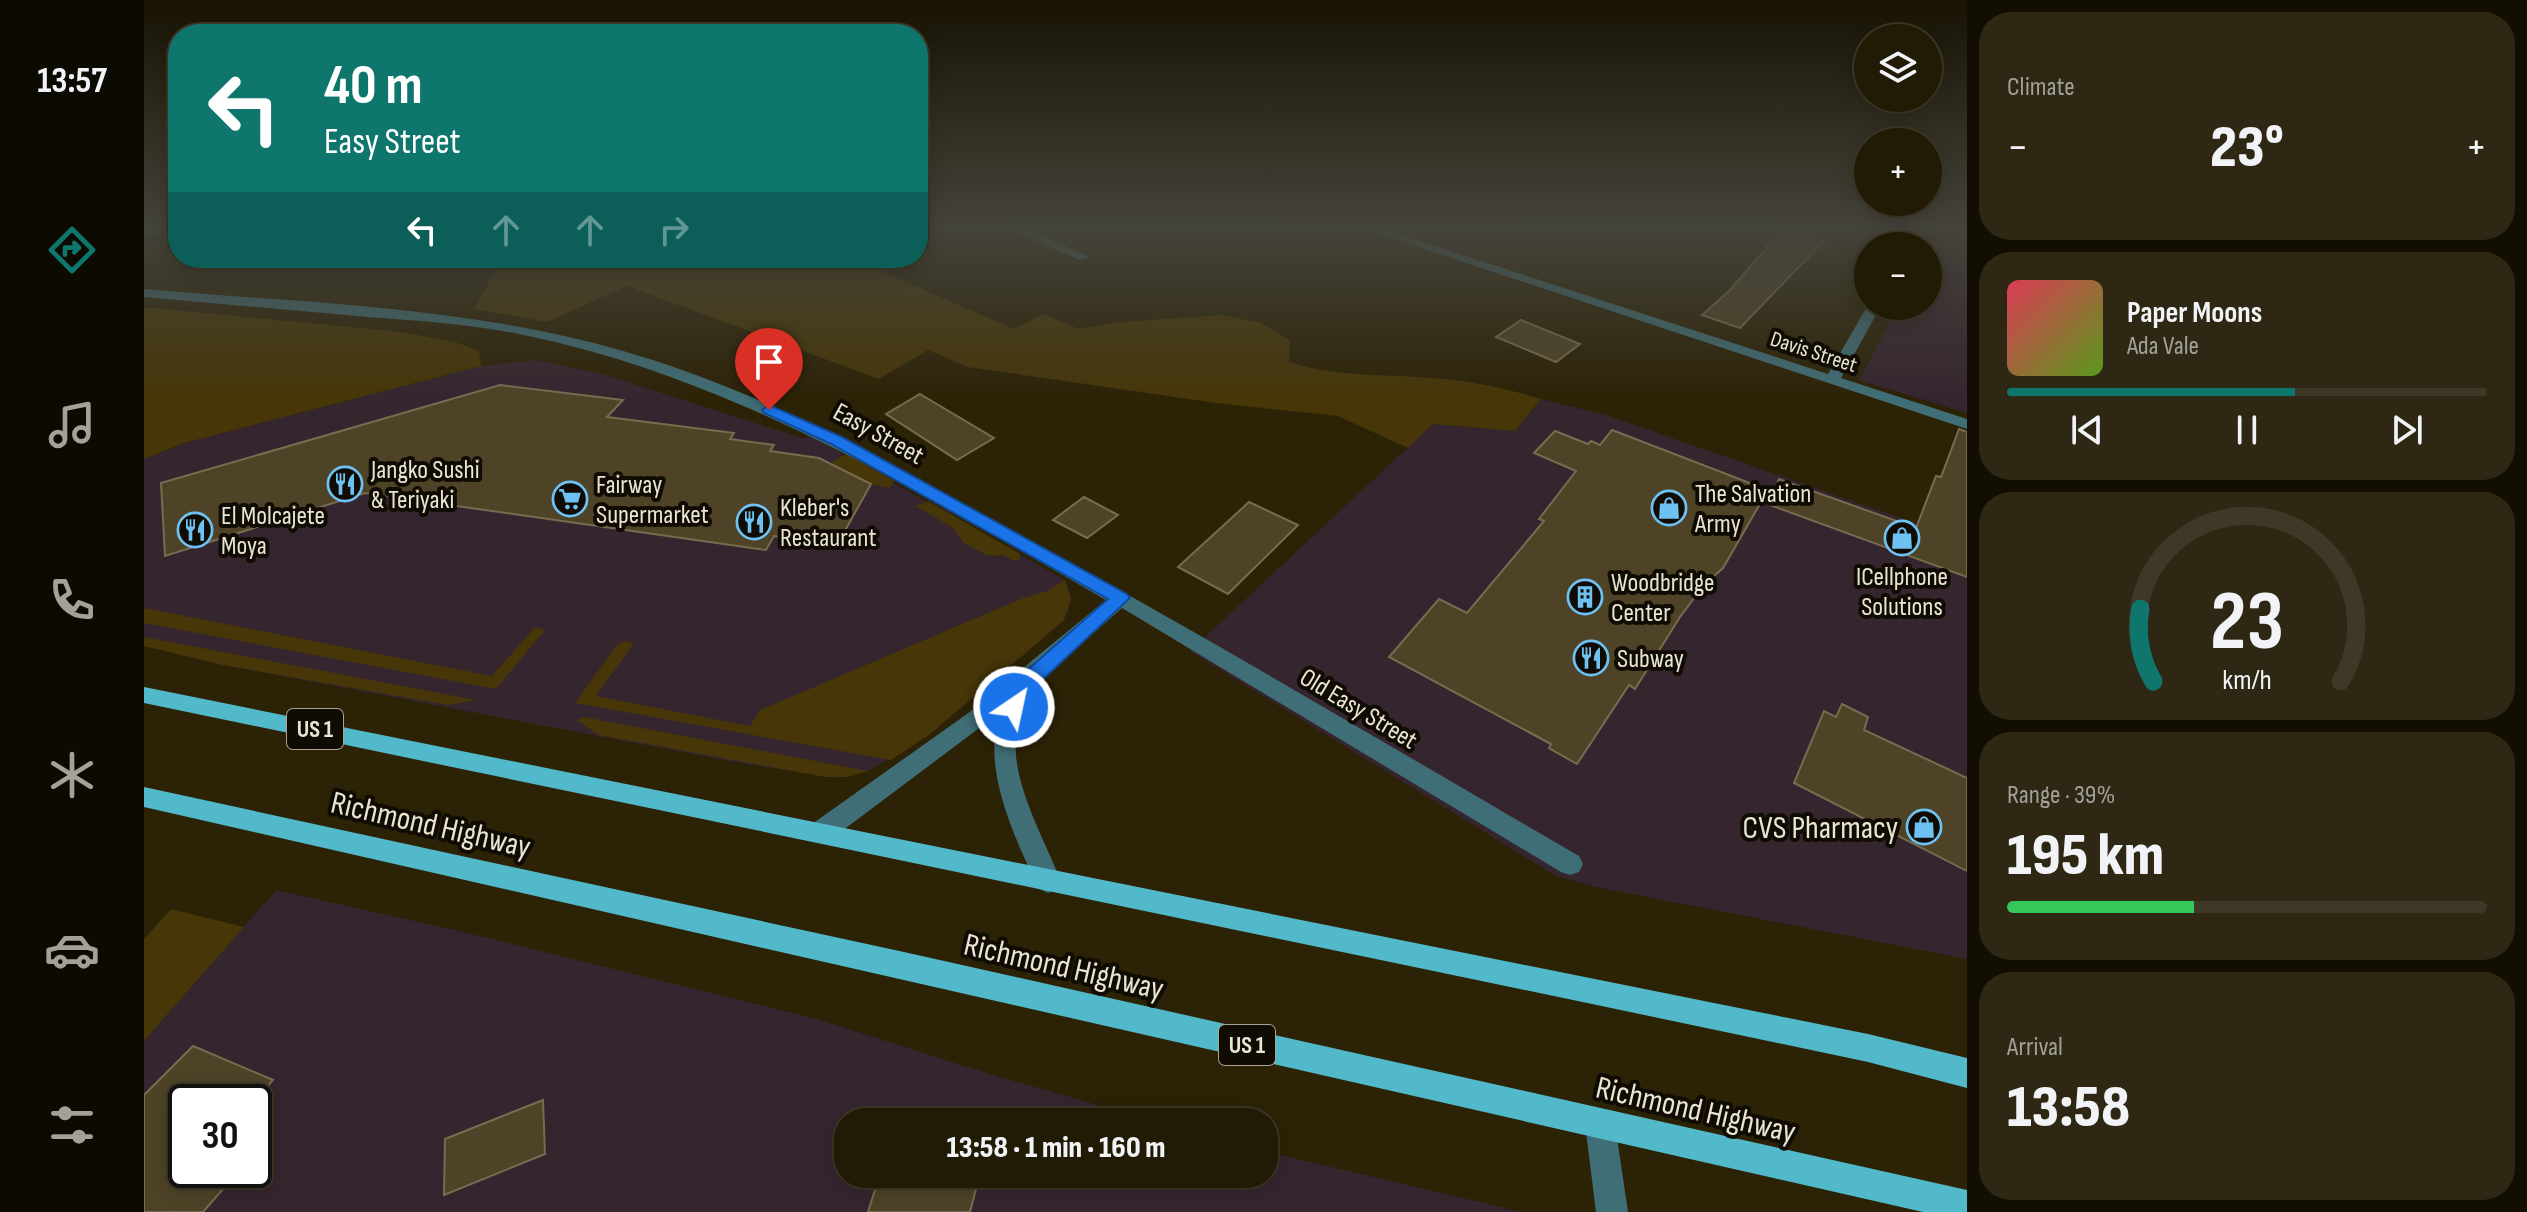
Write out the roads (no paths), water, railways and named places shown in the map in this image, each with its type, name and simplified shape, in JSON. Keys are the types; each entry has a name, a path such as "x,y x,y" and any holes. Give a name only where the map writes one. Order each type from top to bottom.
{"main road":[{"name":"US 1","path":"144,695 1588,989 1868,1048 1967,1073"},
{"name":"Richmond Highway","path":"144,797 904,965 1967,1206"}],"street":[{"name":"Davis Street","path":"1545,287 1967,424"},
{"name":"Easy Street","path":"144,293 477,322 546,334 616,353 747,399 837,441 1121,598"},
{"path":"1832,380 1866,320"},
{"path":"821,832 906,775 1031,679 1121,598"},
{"name":"Old Easy Street","path":"1121,598 1570,864"},
{"path":"1031,679 1009,719 1004,747 1010,779 1048,881"},
{"path":"1600,1124 1612,1212"}],"place":[{"name":"Jangko Sushi & Teriyaki","path":"345,484"},
{"name":"Fairway Supermarket","path":"570,499"},
{"name":"The Salvation Army","path":"1669,508"},
{"name":"Kleber's Restaurant","path":"754,522"},
{"name":"El Molcajete Moya","path":"195,530"},
{"name":"ICellphone Solutions","path":"1902,538"},
{"name":"Woodbridge Center","path":"1585,597"},
{"name":"Subway","path":"1591,658"},
{"name":"CVS Pharmacy","path":"1924,827"}]}
